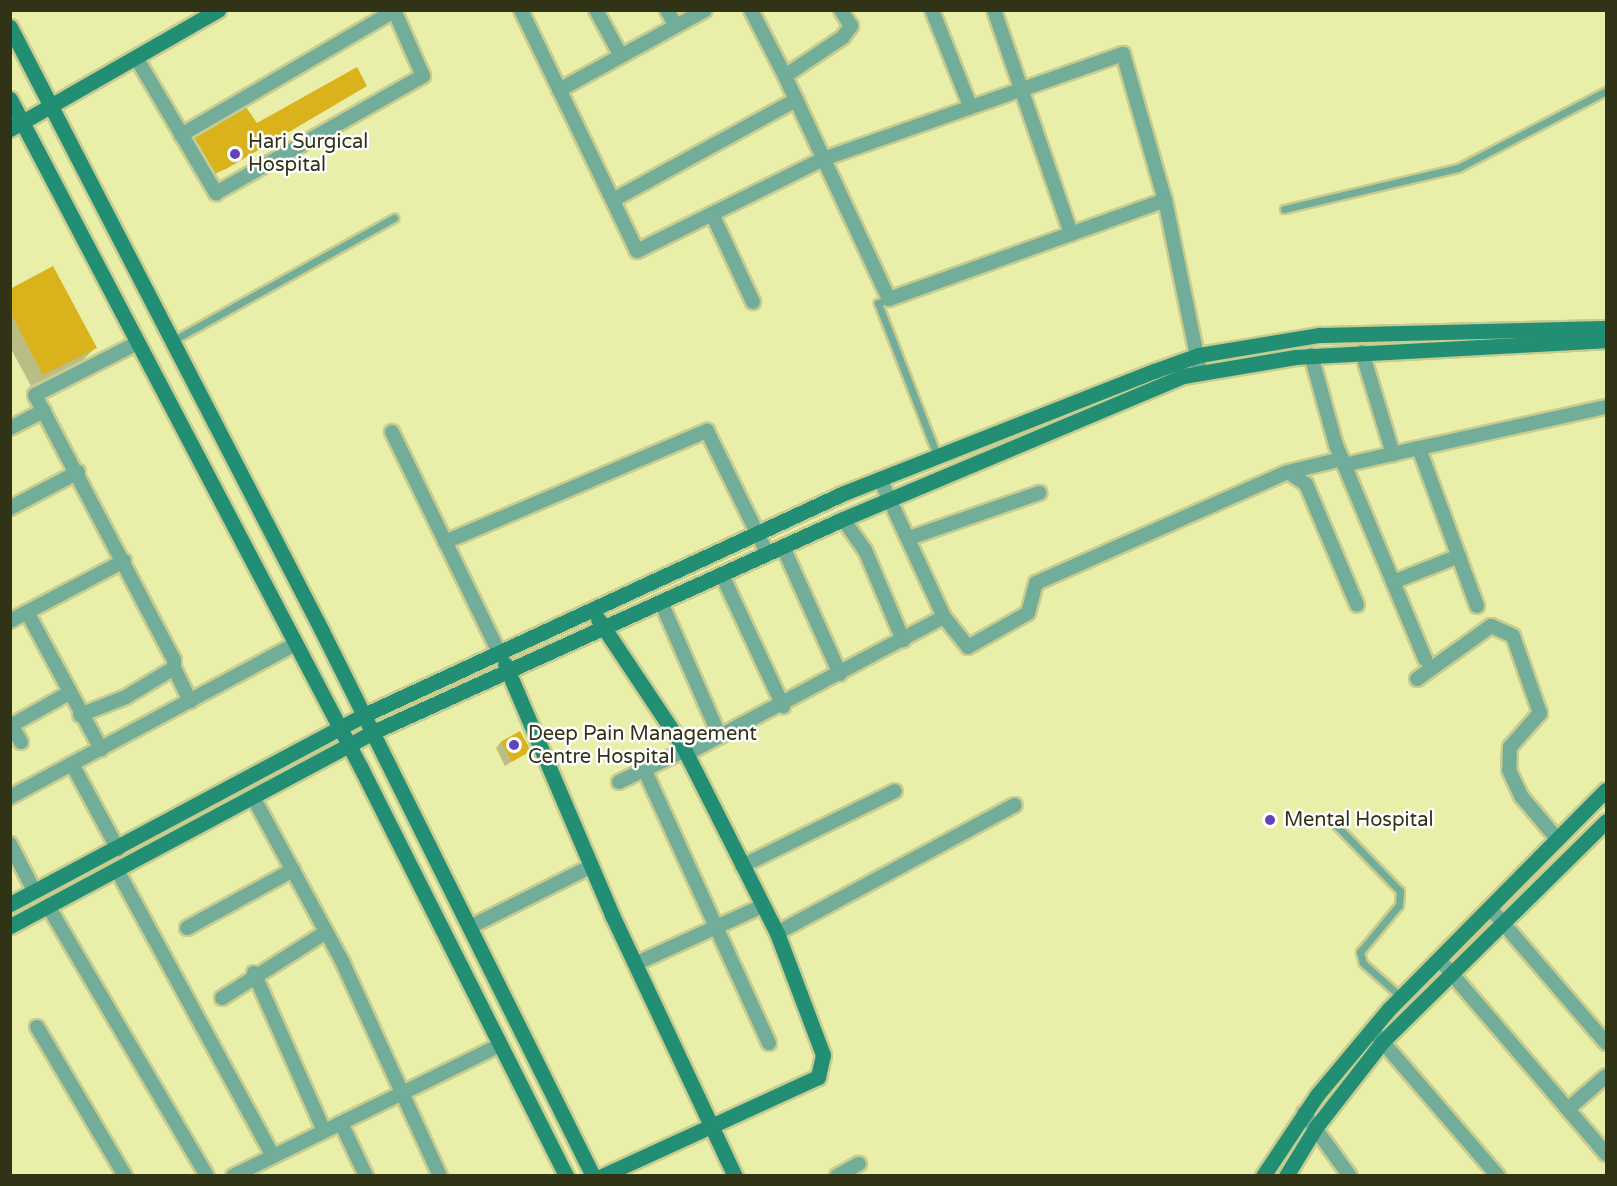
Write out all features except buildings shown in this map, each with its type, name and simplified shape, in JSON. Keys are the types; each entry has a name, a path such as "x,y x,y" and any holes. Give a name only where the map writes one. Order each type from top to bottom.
{"street":[{"path":"17,126 52,109 137,59 199,16 218,10"},
{"path":"521,10 637,251 824,159 1123,54 1165,200 1199,363"},
{"path":"596,10 621,56"},
{"path":"668,10 676,26"},
{"path":"559,90 705,10"},
{"path":"751,10 796,100 889,299 1165,200"},
{"path":"784,76 843,38 851,26 840,10"},
{"path":"932,10 970,106"},
{"path":"994,10 1071,234"},
{"path":"137,59 181,135 216,193 423,76 394,11 181,135"},
{"path":"10,27 373,732 593,1176"},
{"path":"10,99 17,126 348,747 566,1176"},
{"path":"613,200 796,100"},
{"path":"712,214 753,302"},
{"path":"10,904 118,849 364,715 594,611 758,532 937,455 1199,363 1319,335 1606,328"},
{"path":"10,926 373,732 843,519 1199,363 1606,340"},
{"path":"135,344 36,395 124,561 190,701"},
{"path":"1362,352 1393,454"},
{"path":"1311,356 1343,462 1425,659"},
{"path":"880,479 944,617 968,647 1028,613 1036,583 1288,472 1393,454 1606,407"},
{"path":"10,428 44,411"},
{"path":"445,542 707,431 767,553"},
{"path":"392,432 508,671 635,964 735,1176"},
{"path":"1419,448 1477,606"},
{"path":"10,508 78,472"},
{"path":"1288,472 1306,484 1357,605"},
{"path":"909,538 1039,492"},
{"path":"843,519 865,550 903,640"},
{"path":"783,547 840,674"},
{"path":"1393,582 1459,556"},
{"path":"10,621 124,561"},
{"path":"722,575 783,706"},
{"path":"661,602 720,737"},
{"path":"594,611 686,752 777,933 823,1055 818,1077 713,1128 602,1176"},
{"path":"27,612 80,715 101,748"},
{"path":"619,782 783,706 944,617"},
{"path":"1417,679 1491,626 1513,636 1540,713 1510,747 1509,770 1521,796 1558,840"},
{"path":"10,797 293,645"},
{"path":"80,715 174,668"},
{"path":"21,742 11,724 69,693"},
{"path":"72,764 118,849"},
{"path":"645,771 713,928 769,1043"},
{"path":"1266,1174 1304,1113 1372,1029 1606,790"},
{"path":"742,866 895,791"},
{"path":"254,797 326,932 440,1176"},
{"path":"777,933 1015,805"},
{"path":"1286,1176 1316,1127 1383,1041 1500,920 1606,821"},
{"path":"10,844 35,892"},
{"path":"470,927 592,866"},
{"path":"117,870 273,1156"},
{"path":"187,928 293,870"},
{"path":"48,906 207,1176"},
{"path":"635,964 762,906"},
{"path":"1490,908 1606,1043"},
{"path":"222,998 254,973 326,932"},
{"path":"1439,959 1606,1154"},
{"path":"254,973 324,1131"},
{"path":"37,1027 125,1176"},
{"path":"1372,1029 1498,1176"},
{"path":"233,1176 500,1045"},
{"path":"1568,1109 1606,1076"},
{"path":"1304,1113 1350,1176"},
{"path":"341,1124 366,1176"},
{"path":"837,1176 859,1164"}],"lane":[{"path":"1284,209 1458,168 1606,91"},
{"path":"172,341 394,218"},
{"path":"889,299 878,303 937,455"},
{"path":"1336,825 1400,891 1399,905 1360,952 1363,963 1401,997"}],"place":[{"name":"Hari Surgical Hospital","path":"235,154"},
{"name":"Deep Pain Management Centre Hospital","path":"514,745"},
{"name":"Mental Hospital","path":"1270,820"}]}
